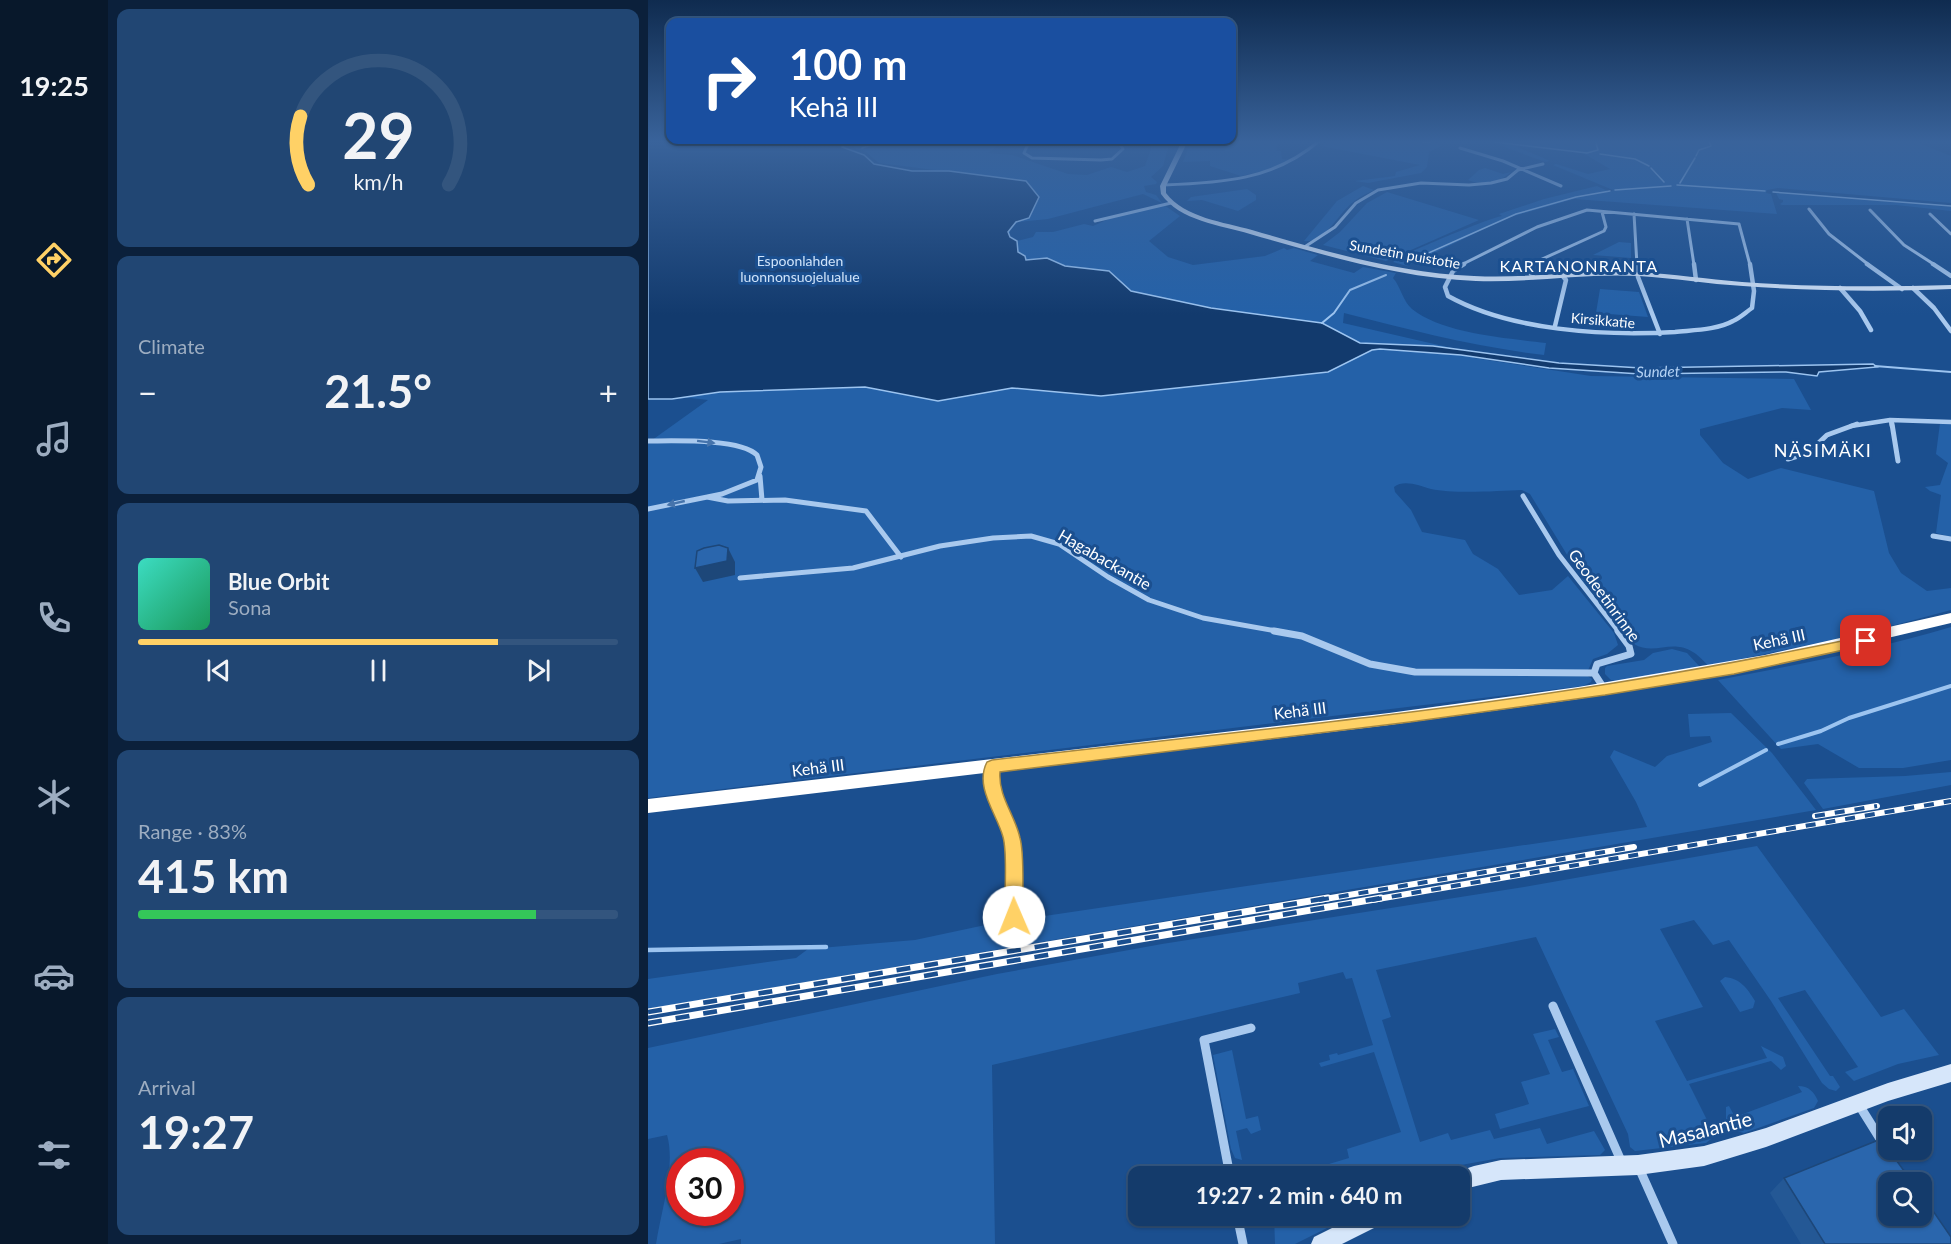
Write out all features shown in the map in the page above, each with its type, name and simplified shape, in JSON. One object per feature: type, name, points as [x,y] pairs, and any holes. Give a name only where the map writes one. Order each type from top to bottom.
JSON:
[{"type":"highway","name":"Kehä III","points":[[648,806],[1399,718],[1605,690],[1734,669],[1866,641],[1951,618]]},
{"type":"street","points":[[1095,221],[1171,203],[1167,199]]},
{"type":"street","points":[[1306,246],[1335,227],[1356,203],[1363,199]]},
{"type":"street","name":"Sundetin puistotie","points":[[1171,203],[1201,218],[1370,263],[1450,277],[1638,274],[1754,285],[1840,288],[1951,287]]},
{"type":"street","points":[[1809,208],[1829,234],[1841,245],[1902,288]]},
{"type":"street","points":[[1870,210],[1904,245],[1951,276]]},
{"type":"street","points":[[1450,277],[1453,271],[1462,265],[1537,227],[1581,211],[1739,224],[1754,285]]},
{"type":"street","points":[[1533,277],[1527,268],[1530,264],[1604,231],[1606,227],[1602,212]]},
{"type":"street","points":[[1634,214],[1638,274],[1660,334]]},
{"type":"street","points":[[1930,214],[1951,234]]},
{"type":"street","points":[[1687,219],[1696,280]]},
{"type":"street","points":[[1555,326],[1566,280],[1561,274]]},
{"type":"street","name":"Kirsikkatie","points":[[1450,277],[1445,287],[1446,293],[1450,299],[1461,306],[1508,318],[1555,326],[1660,334],[1703,331],[1739,319],[1752,309],[1756,300],[1754,285]]},
{"type":"street","points":[[1840,288],[1860,310],[1871,330]]},
{"type":"street","points":[[1913,288],[1934,308],[1951,331]]},
{"type":"street","points":[[1788,459],[1812,450],[1821,437],[1833,431],[1862,424],[1910,419],[1951,422]]},
{"type":"street","points":[[1891,421],[1898,461]]},
{"type":"street","points":[[648,441],[686,440],[752,449],[760,460],[762,500]]},
{"type":"street","points":[[648,509],[740,489],[756,481],[760,475]]},
{"type":"street","name":"Geodeetinrinne","points":[[1523,496],[1538,525],[1558,554],[1629,646],[1631,654],[1597,664],[1594,673]]},
{"type":"street","points":[[704,497],[728,501],[784,500],[866,511],[902,557]]},
{"type":"street","name":"Hagabackantie","points":[[740,578],[853,568],[940,546],[984,539],[1030,536],[1059,544],[1108,577],[1149,600],[1203,618],[1302,636],[1370,664],[1415,672],[1594,673]]},
{"type":"street","points":[[1933,536],[1951,539]]},
{"type":"street","points":[[1594,673],[1605,690]]},
{"type":"street","points":[[992,766],[991,780],[996,801],[1012,838],[1014,917]]},
{"type":"street","points":[[1553,1006],[1631,1166],[1673,1244]]},
{"type":"street","points":[[1228,1166],[1204,1040],[1251,1028]]},
{"type":"street","name":"Masalantie","points":[[1470,1176],[1510,1168],[1631,1166],[1677,1161],[1733,1148],[1914,1082],[1951,1073]]},
{"type":"street","points":[[1857,1102],[1878,1134]]},
{"type":"street","points":[[1239,1226],[1243,1244]]},
{"type":"street","points":[[1321,1244],[1357,1226]]},
{"type":"green space","points":[[648,199],[1124,199],[1048,219],[1018,222],[1010,229],[1010,237],[1017,241],[1033,237],[1036,232],[1053,232],[1084,224],[1093,226],[1111,218],[1164,205],[1180,216],[1149,241],[1168,257],[1193,265],[1265,256],[1284,248],[1287,250],[1294,248],[1318,255],[1310,261],[1354,273],[1363,267],[1396,273],[1393,278],[1412,309],[1441,324],[1476,334],[1546,343],[1544,355],[1468,343],[1344,313],[1343,323],[1469,352],[1474,358],[1591,376],[1794,379],[1811,410],[1782,408],[1700,429],[1700,435],[1723,463],[1748,479],[1781,468],[1874,491],[1889,553],[1901,573],[1927,591],[1951,588],[1951,610],[1865,633],[1708,666],[1687,649],[1669,647],[1652,649],[1634,644],[1583,581],[1530,494],[1522,490],[1440,491],[1412,484],[1402,484],[1394,487],[1395,492],[1411,510],[1422,532],[1465,540],[1473,554],[1498,569],[1519,595],[1552,590],[1568,576],[1614,633],[1618,645],[1607,654],[1593,659],[1586,675],[1592,679],[1591,682],[1583,686],[648,798],[648,443],[708,400],[648,393]]},
{"type":"green space","points":[[1189,199],[1256,199],[1238,211],[1202,200],[1187,201]]},
{"type":"green space","points":[[1357,199],[1325,233],[1311,241],[1304,241],[1337,201]]},
{"type":"green space","points":[[1374,199],[1410,199],[1479,220],[1386,261],[1323,245],[1340,232],[1367,203]]},
{"type":"green space","points":[[1544,199],[1574,199],[1507,218],[1407,266],[1393,262],[1446,237],[1502,216],[1499,214]]},
{"type":"green space","points":[[1575,199],[1773,199],[1777,214]]},
{"type":"green space","points":[[1779,199],[1852,199],[1951,207],[1951,211],[1896,205],[1782,205],[1780,204],[1783,200]]},
{"type":"green space","points":[[1905,199],[1951,199],[1951,203]]},
{"type":"green space","points":[[1619,242],[1631,243],[1631,258],[1593,255]]},
{"type":"green space","points":[[1600,289],[1639,292],[1648,317],[1596,313]]},
{"type":"green space","points":[[1940,423],[1951,424],[1951,537],[1936,533],[1941,495],[1925,487],[1940,485],[1948,463],[1936,454]]},
{"type":"green space","points":[[1951,627],[1951,760],[1903,768],[1859,768],[1818,744],[1781,749],[1718,680],[1864,650]]},
{"type":"green space","points":[[1672,649],[1687,653],[1700,667],[1618,681],[1611,680],[1605,674],[1607,666],[1644,660],[1653,653]]},
{"type":"green space","points":[[1731,713],[1772,753],[1816,810],[648,1009],[648,979],[796,958],[808,949],[915,940],[990,924],[1647,827],[1636,802],[1610,757],[1614,750],[1655,767],[1667,756],[1712,742],[1710,736],[1690,737],[1688,714]]},
{"type":"green space","points":[[1951,772],[1951,785],[1823,809],[1804,783],[1807,779]]},
{"type":"green space","points":[[1757,846],[1881,1017],[1904,1009],[1939,1055],[1898,1064],[1854,1081],[1845,1072],[1858,1067],[1805,990],[1778,998],[1830,1076],[1833,1076],[1840,1087],[1836,1091],[1829,1089],[1822,1083],[1771,1001],[1729,940],[1713,945],[1694,920],[1660,929],[1703,1007],[1655,1021],[1687,1081],[1767,1058],[1761,1046],[1783,1057],[1786,1066],[1781,1070],[1771,1061],[1689,1084],[1713,1132],[1711,1139],[1706,1143],[1635,1151],[1630,1147],[1628,1134],[1536,937],[1376,970],[1391,1017],[1382,1020],[1420,1142],[1448,1133],[1451,1140],[1490,1130],[1494,1139],[1540,1128],[1547,1144],[1594,1131],[1605,1150],[1600,1155],[1500,1158],[1458,1166],[1322,1166],[1349,1158],[1347,1149],[1401,1132],[1374,1052],[1321,1067],[1319,1063],[1330,1060],[1329,1055],[1337,1053],[1338,1055],[1373,1045],[1352,978],[1346,979],[1343,972],[1298,983],[1300,993],[992,1065],[995,1244],[741,1244],[741,1239],[719,1244],[656,1244],[666,1194],[666,1226],[744,1226],[744,1148],[669,1148],[667,1135],[648,1139],[648,1048],[997,974],[1162,944],[1524,887]]},
{"type":"green space","points":[[1725,977],[1739,982],[1746,988],[1755,1001],[1753,1008],[1740,1012],[1720,981]]},
{"type":"green space","points":[[1555,1029],[1559,1037],[1548,1040],[1562,1072],[1573,1069],[1589,1106],[1500,1129],[1495,1114],[1529,1104],[1521,1082],[1550,1074],[1533,1034]]},
{"type":"green space","points":[[1232,1050],[1246,1119],[1258,1116],[1261,1130],[1251,1134],[1247,1128],[1236,1131],[1242,1160],[1235,1158],[1231,1149],[1213,1055]]},
{"type":"green space","points":[[1798,1086],[1808,1088],[1815,1095],[1818,1101],[1814,1108],[1744,1133],[1729,1129],[1726,1123],[1726,1107],[1729,1106],[1735,1117],[1802,1092]]},
{"type":"green space","points":[[1274,1226],[1331,1226],[1295,1244],[1275,1244]]},
{"type":"water","name":"Espoonlahden luonnonsuojelualue","points":[[648,199],[1038,199],[1029,218],[1016,222],[1008,232],[1010,237],[1017,241],[1018,252],[1025,256],[1026,260],[1047,258],[1065,266],[1109,271],[1131,291],[1211,308],[1322,323],[1360,343],[1433,346],[1559,363],[1641,368],[1873,364],[1877,367],[1819,372],[1817,376],[1786,372],[1640,374],[1549,368],[1461,355],[1380,349],[1372,350],[1328,372],[1101,396],[1012,388],[938,401],[865,387],[720,392],[672,399],[648,399]]},
{"type":"building","points":[[719,545],[728,548],[727,561],[695,568],[697,551]]},
{"type":"building","points":[[1878,1140],[1878,1160],[1896,1160],[1905,1172],[1878,1172],[1878,1226],[1932,1226],[1932,1209],[1951,1237],[1951,1244],[1825,1244],[1784,1178]]},
{"type":"waterway","points":[[1406,263],[1516,214],[1569,199]]},
{"type":"waterway","points":[[1863,199],[1951,206]]},
{"type":"waterway","points":[[1322,323],[1334,313],[1350,290],[1386,275]]},
{"type":"waterway","name":"Sundet","points":[[1875,366],[1951,372]]},
{"type":"waterway","points":[[1778,744],[1821,731],[1849,718],[1951,686]]},
{"type":"waterway","points":[[1700,785],[1766,750]]},
{"type":"waterway","points":[[648,950],[826,947]]},
{"type":"railway","points":[[1372,900],[1951,801]]},
{"type":"railway","points":[[1815,816],[1877,806]]},
{"type":"railway","points":[[1319,900],[1634,847]]},
{"type":"railway","points":[[648,1012],[1328,898]]},
{"type":"railway","points":[[648,1023],[1381,898]]},
{"type":"district","name":"KARTANONRANTA","points":[[1579,265]]},
{"type":"district","name":"NÄSIMÄKI","points":[[1823,450]]},
{"type":"route","points":[[1014,917],[1012,838],[996,801],[991,780],[992,766],[1410,716],[1605,690],[1734,669],[1866,641]]}]
